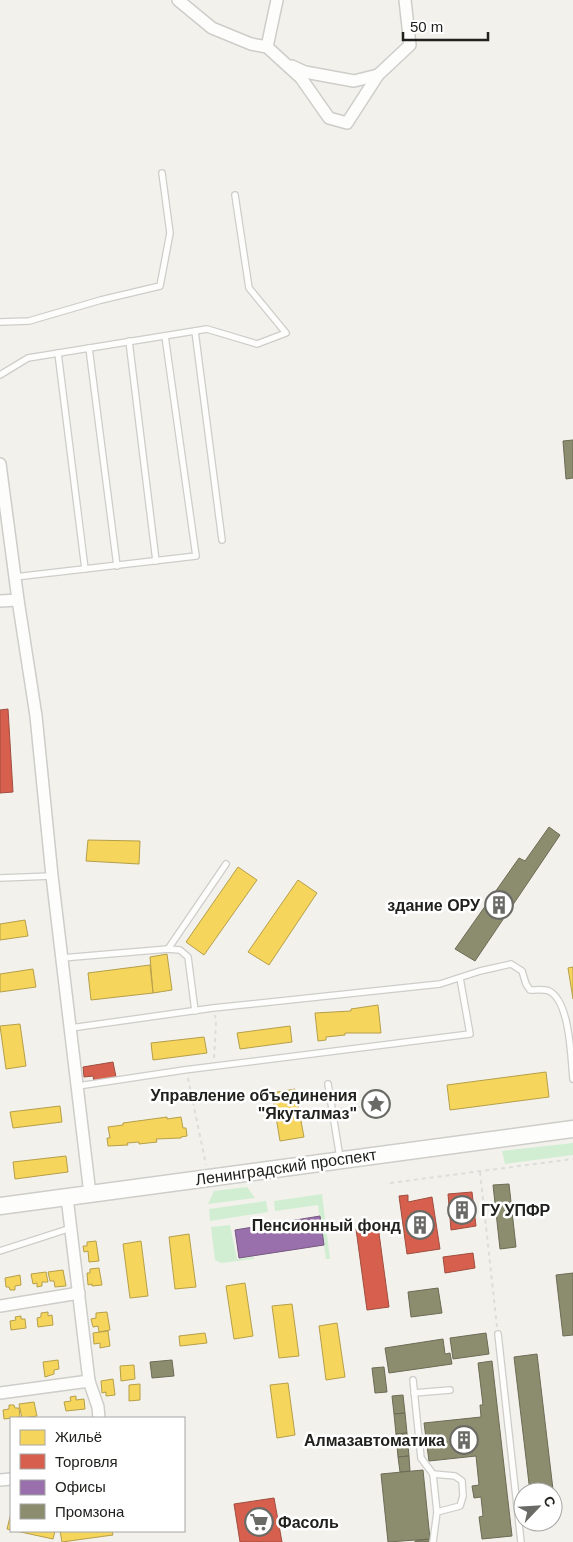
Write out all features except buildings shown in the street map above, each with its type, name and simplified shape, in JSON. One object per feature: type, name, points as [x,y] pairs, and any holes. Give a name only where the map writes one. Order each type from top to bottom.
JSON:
[{"type":"main road","name":"Ленинградский проспект","points":[[0,1206],[573,1129]]},
{"type":"street","points":[[178,0],[212,28],[252,44],[267,47],[301,78],[329,118],[347,123],[378,76],[410,45],[405,0]]},
{"type":"street","points":[[267,47],[277,0]]},
{"type":"street","points":[[284,62],[305,72],[354,81],[378,76]]},
{"type":"street","points":[[0,464],[36,716],[52,876],[90,1194]]},
{"type":"street","points":[[0,601],[18,600]]},
{"type":"street","points":[[68,1197],[90,1381],[98,1407],[99,1417]]},
{"type":"street","points":[[0,1306],[79,1293]]},
{"type":"street","points":[[0,1393],[90,1381]]},
{"type":"lane","points":[[0,322],[30,321],[101,300],[160,286],[170,232],[162,173]]},
{"type":"lane","points":[[0,376],[28,358],[207,329],[257,344],[286,333],[249,288],[235,195]]},
{"type":"lane","points":[[195,331],[222,540]]},
{"type":"lane","points":[[15,578],[196,556],[165,336]]},
{"type":"lane","points":[[129,342],[156,561]]},
{"type":"lane","points":[[90,348],[116,566]]},
{"type":"lane","points":[[58,353],[85,569]]},
{"type":"lane","points":[[168,949],[226,864]]},
{"type":"lane","points":[[0,878],[52,876]]},
{"type":"lane","points":[[62,958],[168,949],[180,950],[188,957],[195,1011]]},
{"type":"lane","points":[[71,1028],[195,1011],[440,984],[480,971],[511,964],[522,971],[530,990],[549,991],[559,999],[566,1019],[572,1054],[573,1079]]},
{"type":"lane","points":[[78,1086],[470,1034],[460,978]]},
{"type":"lane","points":[[329,1088],[340,1160]]},
{"type":"lane","points":[[0,1251],[71,1228]]},
{"type":"lane","points":[[498,1334],[521,1542]]},
{"type":"lane","points":[[413,1380],[421,1458],[433,1474],[437,1512],[433,1542]]},
{"type":"lane","points":[[414,1393],[450,1390]]},
{"type":"lane","points":[[433,1474],[455,1476],[462,1480],[463,1496],[460,1506],[437,1512]]},
{"type":"path","points":[[213,1067],[216,1023]]},
{"type":"path","points":[[188,1077],[206,1167]]},
{"type":"path","points":[[296,1095],[329,1088]]},
{"type":"path","points":[[332,1110],[369,1106]]},
{"type":"path","points":[[390,1183],[573,1159]]},
{"type":"path","points":[[480,1172],[498,1334]]},
{"type":"green space","points":[[573,1143],[573,1155],[505,1164],[502,1151]]},
{"type":"green space","points":[[247,1187],[255,1198],[208,1204],[214,1191]]},
{"type":"green space","points":[[322,1194],[330,1259],[326,1259],[318,1205],[275,1211],[274,1201]]},
{"type":"green space","points":[[266,1201],[268,1212],[210,1221],[209,1209]]},
{"type":"green space","points":[[230,1225],[237,1259],[254,1257],[254,1259],[221,1263],[215,1260],[211,1227]]},
{"type":"place","name":"здание ОРУ","points":[[499,905]]},
{"type":"place","name":"Управление объединения \"Якуталмаз\"","points":[[376,1104]]},
{"type":"place","name":"ГУ УПФР","points":[[462,1210]]},
{"type":"place","name":"Пенсионный фонд","points":[[420,1225]]},
{"type":"place","name":"Алмазавтоматика","points":[[464,1440]]},
{"type":"place","name":"Фасоль","points":[[259,1522]]}]
